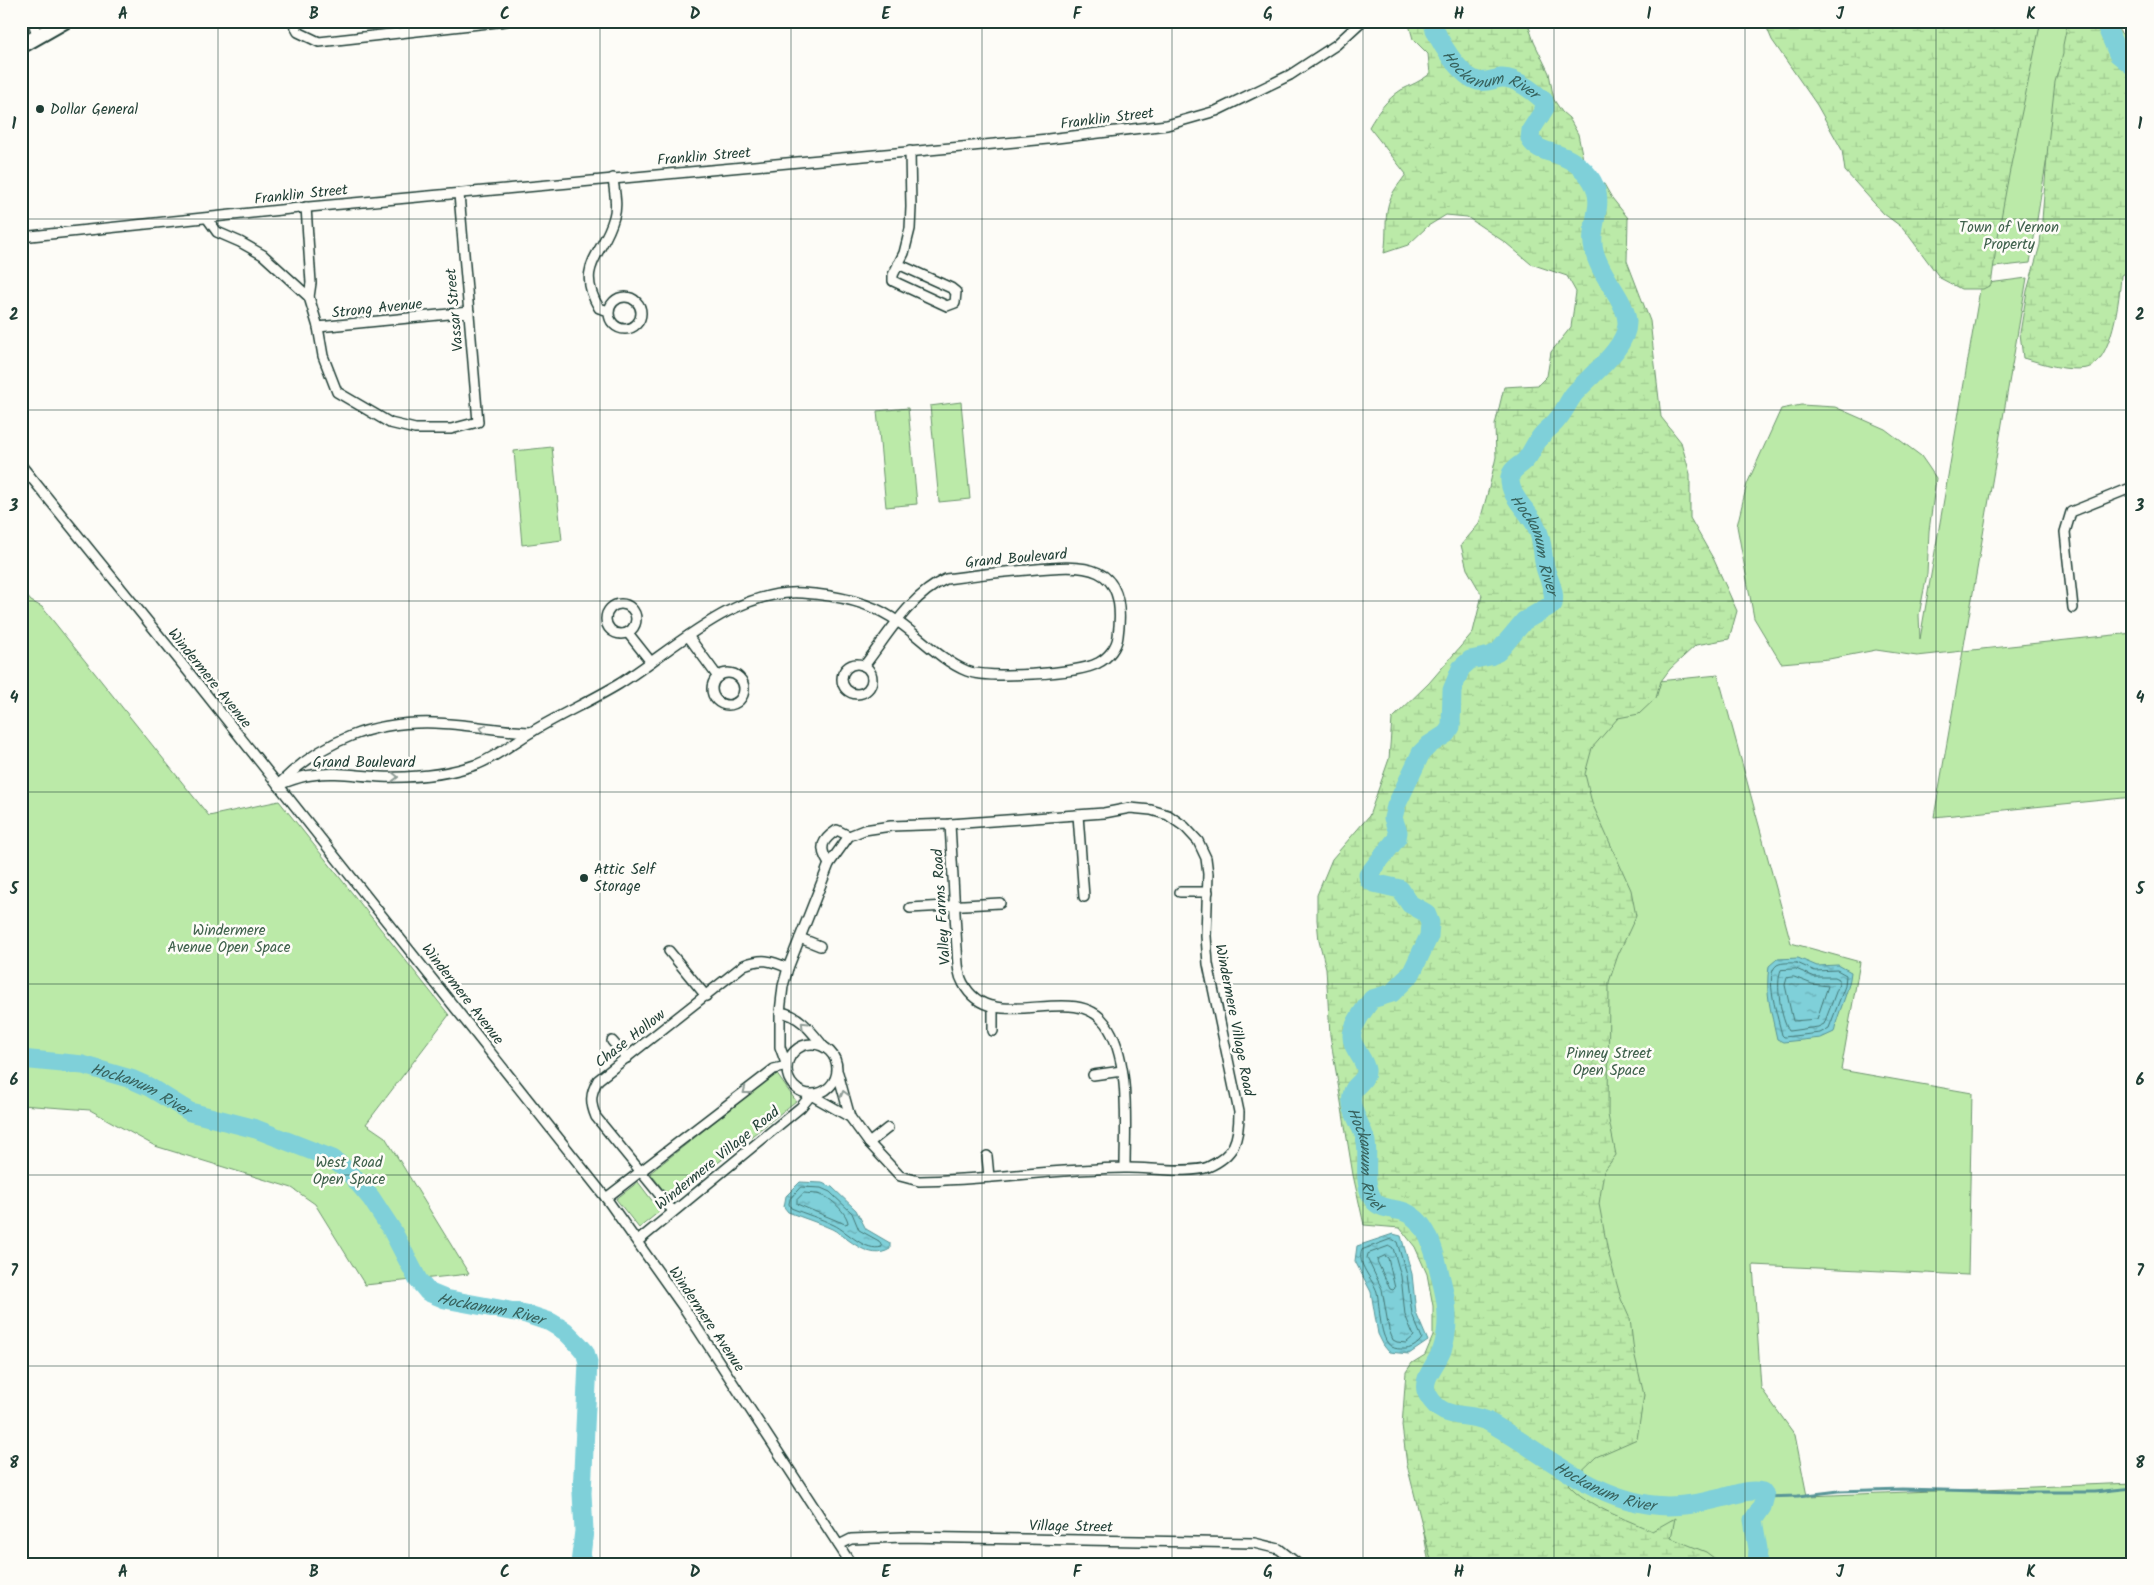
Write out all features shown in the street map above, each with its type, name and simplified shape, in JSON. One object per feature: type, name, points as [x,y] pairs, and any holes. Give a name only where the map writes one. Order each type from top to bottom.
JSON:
[{"type":"main road","points":[[21,46],[65,21]]},
{"type":"street","points":[[33,21],[37,37]]},
{"type":"street","points":[[292,21],[298,32],[309,39],[319,42],[462,23],[506,21]]},
{"type":"street","name":"Franklin Street","points":[[21,237],[306,207],[459,194],[1167,125],[1216,111],[1290,76],[1336,45],[1362,21]]},
{"type":"street","points":[[898,264],[951,288],[956,292],[955,304],[947,306],[897,285],[893,281],[893,275],[898,264],[904,253],[910,229],[910,151]]},
{"type":"street","points":[[609,311],[599,308],[589,284],[590,266],[614,217],[616,203],[613,178]]},
{"type":"street","name":"Vassar Street","points":[[318,327],[323,356],[337,392],[367,410],[390,422],[415,429],[451,429],[478,422],[459,194]]},
{"type":"street","points":[[306,207],[311,283],[309,298],[318,327]]},
{"type":"street","points":[[207,218],[217,232],[263,255],[309,298]]},
{"type":"street","name":"Strong Avenue","points":[[318,327],[469,312]]},
{"type":"street","name":"Windermere Avenue","points":[[21,465],[278,784],[606,1198],[638,1241],[761,1424],[851,1564]]},
{"type":"street","points":[[2073,608],[2065,532],[2071,512],[2133,487]]},
{"type":"street","name":"Grand Boulevard","points":[[278,784],[310,775],[339,773],[414,777],[450,772],[478,764],[504,752],[531,732],[618,684],[714,618],[766,596],[799,592],[860,602],[891,616],[953,663],[967,671],[981,674],[1063,672],[1098,663],[1118,644],[1120,620],[1118,594],[1108,580],[1094,569],[1070,566],[946,579],[934,584],[914,601],[899,622]]},
{"type":"street","points":[[864,666],[899,622]]},
{"type":"street","points":[[628,633],[651,662]]},
{"type":"street","points":[[688,636],[718,677]]},
{"type":"street","name":"Grand Boulevard","points":[[278,784],[297,766],[330,744],[351,735],[377,728],[413,723],[437,723],[531,732]]},
{"type":"street","name":"Windermere Village Road","points":[[780,1012],[791,1014],[806,1025],[823,1046],[835,1056],[850,1117],[869,1143],[900,1176],[919,1181],[1125,1168],[1206,1168],[1226,1156],[1236,1143],[1239,1130],[1239,1112],[1208,964],[1206,858],[1198,841],[1185,827],[1168,815],[1151,810],[1130,808],[1078,815],[891,826],[864,830],[849,836],[828,864],[788,968],[783,986],[780,1012],[780,1047],[787,1066],[790,1082],[803,1093],[811,1095],[850,1117]]},
{"type":"street","points":[[1078,815],[1084,897]]},
{"type":"street","name":"Valley Farms Road","points":[[950,824],[958,970],[962,983],[976,998],[993,1006],[1008,1008],[1072,1006],[1084,1008],[1095,1013],[1104,1022],[1114,1038],[1122,1071],[1125,1097],[1125,1168]]},
{"type":"street","name":"Windermere Village Road","points":[[828,864],[822,846],[825,838],[837,830],[849,836]]},
{"type":"street","points":[[1180,892],[1208,892]]},
{"type":"street","points":[[910,908],[1000,903]]},
{"type":"street","points":[[800,938],[820,946]]},
{"type":"street","points":[[669,951],[706,996]]},
{"type":"street","name":"Chase Hollow","points":[[673,1210],[640,1173],[596,1117],[591,1105],[592,1091],[598,1080],[744,965],[758,960],[774,962],[788,968]]},
{"type":"street","points":[[993,1006],[993,1031]]},
{"type":"street","points":[[612,1041],[627,1058]]},
{"type":"street","points":[[606,1198],[774,1069],[787,1066],[793,1052],[800,1047],[816,1044],[823,1046]]},
{"type":"street","points":[[1093,1075],[1122,1071]]},
{"type":"street","name":"Windermere Village Road","points":[[638,1241],[673,1210],[800,1107],[811,1095],[826,1091],[832,1086],[838,1072]]},
{"type":"street","points":[[869,1143],[888,1128]]},
{"type":"street","points":[[987,1156],[989,1177]]},
{"type":"street","name":"Village Street","points":[[839,1545],[851,1539],[903,1537],[1254,1543],[1279,1549],[1298,1564]]},
{"type":"green space","points":[[1408,21],[1527,21],[1534,42],[1549,73],[1554,100],[1562,112],[1569,118],[1578,134],[1583,159],[1604,184],[1612,198],[1628,218],[1627,261],[1650,321],[1661,417],[1681,442],[1690,474],[1690,518],[1714,560],[1737,611],[1729,639],[1696,645],[1670,669],[1661,681],[1656,698],[1639,714],[1618,718],[1592,748],[1585,774],[1592,803],[1631,890],[1636,916],[1618,955],[1609,982],[1608,1115],[1616,1155],[1604,1171],[1599,1204],[1608,1252],[1621,1299],[1630,1319],[1634,1352],[1644,1395],[1637,1439],[1596,1457],[1568,1484],[1596,1506],[1652,1531],[1675,1518],[1671,1538],[1706,1552],[1722,1564],[1432,1564],[1407,1465],[1402,1426],[1406,1372],[1412,1363],[1425,1355],[1433,1336],[1433,1306],[1427,1274],[1415,1247],[1400,1228],[1364,1225],[1353,1175],[1330,1035],[1326,968],[1319,941],[1317,920],[1317,895],[1332,859],[1369,816],[1389,759],[1392,719],[1429,683],[1473,632],[1482,595],[1467,569],[1461,545],[1479,524],[1489,488],[1496,457],[1495,425],[1504,387],[1538,385],[1547,376],[1551,352],[1571,327],[1576,292],[1567,276],[1531,264],[1506,243],[1467,217],[1446,215],[1428,226],[1408,245],[1384,253],[1386,217],[1389,204],[1394,191],[1406,174],[1369,127],[1391,98],[1401,90],[1430,74],[1428,54],[1413,39]]},
{"type":"green space","points":[[1764,21],[2041,21],[2007,186],[1991,285],[1983,289],[1961,289],[1940,278],[1903,228],[1884,214],[1845,171],[1842,150],[1817,105],[1772,40]]},
{"type":"green space","name":"Town of Vernon Property","points":[[2020,21],[2069,21],[2030,263],[1977,269]]},
{"type":"green space","points":[[2068,21],[2112,21],[2121,33],[2133,42],[2133,271],[2121,275],[2113,328],[2103,354],[2096,363],[2087,368],[2079,369],[2055,366],[2023,358],[2020,333],[2027,291],[2040,245],[2055,82],[2063,54]]},
{"type":"green space","points":[[2027,278],[1963,651],[1917,656],[1876,650],[1829,659],[1781,663],[1754,618],[1737,526],[1747,484],[1781,409],[1801,405],[1835,407],[1885,429],[1921,456],[1936,478],[1929,531],[1927,574],[1919,615],[1920,639],[1981,284]]},
{"type":"green space","points":[[961,402],[970,499],[939,502],[930,406]]},
{"type":"green space","points":[[908,408],[917,504],[886,507],[877,411]]},
{"type":"green space","points":[[552,447],[562,540],[522,545],[514,451]]},
{"type":"green space","name":"Windermere Avenue Open Space","points":[[21,589],[31,601],[42,607],[209,816],[279,801],[449,1015],[366,1124],[385,1137],[469,1274],[365,1285],[315,1204],[292,1188],[155,1146],[90,1110],[21,1105]]},
{"type":"green space","points":[[2133,633],[2133,797],[1934,817],[1963,651]]},
{"type":"green space","name":"Pinney Street Open Space","points":[[1718,675],[1791,943],[1860,962],[1841,1070],[1972,1093],[1968,1275],[1753,1265],[1761,1388],[1795,1435],[1807,1496],[2133,1483],[2133,1564],[1429,1564],[1410,1450],[1469,1290],[1450,702]]},
{"type":"green space","points":[[776,1073],[796,1101],[671,1200],[650,1173]]},
{"type":"green space","points":[[638,1182],[660,1211],[639,1228],[616,1199]]},
{"type":"water","points":[[1798,958],[1817,966],[1838,965],[1851,972],[1850,980],[1834,1032],[1821,1038],[1783,1042],[1777,1039],[1771,1011],[1768,994],[1769,966],[1777,959]]},
{"type":"water","points":[[800,1182],[822,1183],[832,1187],[856,1210],[866,1229],[890,1243],[890,1249],[874,1253],[867,1251],[832,1229],[788,1212],[784,1207],[786,1196]]},
{"type":"water","points":[[1393,1234],[1401,1236],[1412,1274],[1416,1313],[1428,1341],[1409,1354],[1389,1352],[1384,1346],[1378,1334],[1371,1292],[1355,1261],[1357,1246]]},
{"type":"waterway","name":"Hockanum River","points":[[1432,21],[1444,47],[1456,65],[1471,78],[1478,81],[1507,78],[1530,89],[1544,101],[1545,108],[1531,130],[1530,139],[1539,148],[1565,157],[1575,163],[1585,172],[1595,187],[1598,203],[1593,234],[1594,250],[1601,269],[1626,313],[1627,322],[1626,332],[1615,351],[1574,394],[1559,417],[1541,436],[1529,456],[1513,471],[1510,477],[1512,491],[1533,520],[1538,531],[1545,567],[1553,590],[1553,604],[1524,621],[1498,652],[1490,656],[1470,660],[1461,668],[1452,690],[1451,727],[1446,734],[1429,745],[1421,753],[1396,806],[1393,818],[1398,832],[1397,838],[1368,875],[1369,880],[1374,883],[1400,889],[1410,904],[1426,913],[1430,923],[1429,936],[1411,974],[1392,993],[1372,999],[1360,1016],[1352,1035],[1353,1044],[1366,1070],[1366,1074],[1353,1091],[1352,1107],[1366,1142],[1368,1187],[1376,1203],[1386,1208],[1402,1211],[1420,1223],[1435,1253],[1445,1295],[1447,1311],[1446,1335],[1440,1355],[1427,1378],[1426,1390],[1440,1409],[1487,1421],[1595,1487],[1642,1503],[1668,1506],[1693,1504],[1745,1492],[1762,1492],[1765,1496],[1762,1507],[1753,1520],[1758,1549],[1757,1564]]},
{"type":"waterway","name":"Hockanum River","points":[[2104,21],[2118,54],[2133,66]]},
{"type":"waterway","name":"Hockanum River","points":[[21,1059],[83,1065],[131,1079],[149,1087],[190,1112],[256,1129],[333,1159],[349,1172],[371,1198],[392,1230],[418,1280],[428,1292],[445,1299],[526,1314],[550,1322],[565,1331],[585,1352],[588,1362],[582,1493],[584,1531],[580,1564]]},
{"type":"waterway","points":[[1765,1497],[1798,1496],[1839,1491],[1902,1489],[2094,1492],[2133,1488]]},
{"type":"place","name":"Dollar General","points":[[40,109]]},
{"type":"place","name":"Attic Self Storage","points":[[584,878]]},
{"type":"park label","name":"West Road Open Space","points":[[349,1170]]}]
